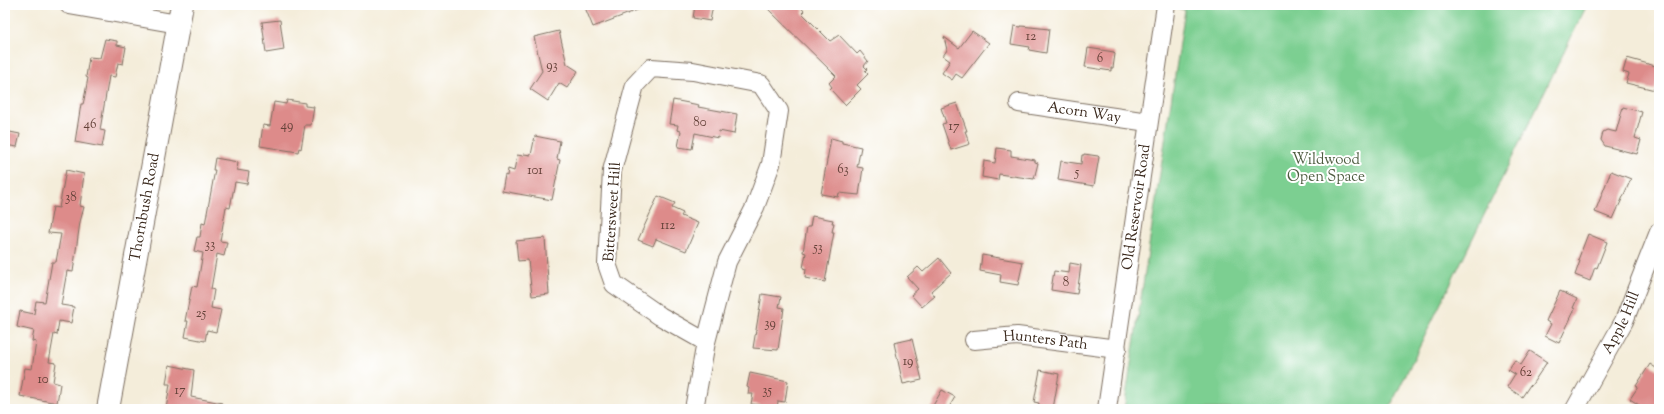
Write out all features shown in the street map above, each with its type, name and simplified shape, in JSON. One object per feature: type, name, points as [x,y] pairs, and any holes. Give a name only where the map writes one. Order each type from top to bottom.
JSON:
[{"type":"main road","name":"Thornbush Road","points":[[108,409],[180,14]]},
{"type":"street","points":[[69,5],[180,14]]},
{"type":"street","name":"Old Reservoir Road","points":[[1107,409],[1166,5]]},
{"type":"street","name":"Bittersweet Hill","points":[[694,409],[706,342],[727,262],[755,207],[772,164],[779,111],[762,84],[693,71],[651,68],[635,85],[612,171],[607,264],[614,284],[660,316],[706,342]]},
{"type":"street","name":"Acorn Way","points":[[1019,103],[1148,122]]},
{"type":"street","name":"Apple Hill","points":[[1575,409],[1624,321],[1659,232]]},
{"type":"street","name":"Hunters Path","points":[[974,340],[1017,336],[1116,349]]},
{"type":"green space","name":"Wildwood Open Space","points":[[1179,5],[1587,5],[1389,409],[1124,409],[1185,10],[1178,8]]},
{"type":"building","points":[[584,5],[647,5],[648,6],[593,27]]},
{"type":"building","points":[[695,5],[713,5],[710,21],[693,18]]},
{"type":"building","points":[[764,5],[799,5],[804,11],[802,13],[830,41],[839,35],[857,54],[860,51],[868,61],[864,66],[867,69],[865,71],[868,74],[857,85],[861,89],[845,105],[830,89],[832,87],[829,83],[836,76]]},
{"type":"building","points":[[280,20],[284,50],[266,53],[262,22]]},
{"type":"building","points":[[1014,26],[1049,29],[1046,53],[1029,50],[1030,47],[1011,44]]},
{"type":"building","points":[[559,31],[567,64],[578,71],[567,88],[559,83],[548,101],[530,89],[542,71],[534,37]]},
{"type":"building","points":[[972,31],[989,43],[962,78],[956,74],[952,80],[942,73],[950,61],[943,56],[947,50],[944,37],[959,48]]},
{"type":"building","points":[[105,39],[117,41],[117,45],[126,47],[123,64],[118,63],[115,77],[109,76],[100,130],[105,131],[102,147],[75,142],[81,104],[83,104],[88,78],[86,77],[89,57],[100,58]]},
{"type":"building","points":[[1088,48],[1114,52],[1113,68],[1111,68],[1111,71],[1085,67]]},
{"type":"building","points":[[1627,58],[1659,67],[1655,90],[1626,83],[1629,74],[1623,72]]},
{"type":"building","points":[[287,100],[305,103],[305,106],[314,107],[311,125],[305,125],[301,149],[299,148],[298,152],[260,146],[263,125],[270,126],[274,102],[286,104]]},
{"type":"building","points":[[673,100],[699,105],[698,107],[737,114],[734,134],[719,131],[718,138],[695,133],[692,149],[678,147],[681,131],[677,130],[678,125],[669,124]]},
{"type":"building","points":[[957,103],[970,144],[951,150],[942,124],[946,123],[941,108]]},
{"type":"building","points":[[1623,107],[1642,112],[1635,138],[1641,140],[1637,154],[1605,146],[1601,140],[1603,132],[1607,130],[1616,132]]},
{"type":"building","points":[[5,131],[20,134],[17,147],[5,145]]},
{"type":"building","points":[[535,136],[560,141],[557,159],[560,160],[552,200],[502,191],[505,175],[507,176],[508,169],[514,171],[517,155],[531,155]]},
{"type":"building","points":[[831,138],[842,141],[842,143],[861,147],[857,167],[863,168],[859,195],[839,193],[838,197],[821,194]]},
{"type":"building","points":[[997,148],[1011,150],[1011,156],[1035,160],[1035,162],[1038,163],[1034,179],[999,174],[998,180],[982,177],[984,161],[995,163]]},
{"type":"building","points":[[1084,154],[1099,157],[1094,186],[1058,180],[1061,161],[1081,164],[1082,155]]},
{"type":"building","points":[[215,158],[238,162],[237,170],[249,172],[247,184],[235,182],[230,208],[226,207],[220,241],[227,242],[224,256],[217,254],[211,289],[214,290],[211,308],[221,310],[216,332],[207,330],[205,341],[185,337],[188,321],[185,321],[192,286],[197,287],[203,253],[194,251],[197,237],[200,237],[202,223],[205,224],[215,170],[213,170]]},
{"type":"building","points":[[66,170],[84,174],[80,206],[84,207],[80,222],[73,272],[67,271],[61,305],[74,307],[71,323],[59,321],[57,335],[54,334],[49,362],[56,363],[53,382],[60,384],[57,403],[20,396],[25,368],[32,369],[36,342],[32,341],[34,331],[17,327],[20,311],[34,314],[36,301],[45,302],[52,262],[56,262],[61,234],[48,233],[53,207],[59,208]]},
{"type":"building","points":[[1611,171],[1631,179],[1613,219],[1595,212]]},
{"type":"building","points":[[658,196],[675,203],[672,208],[683,213],[681,216],[698,223],[686,251],[656,239],[653,246],[638,240]]},
{"type":"building","points":[[812,216],[833,220],[832,223],[834,223],[832,232],[834,232],[825,282],[805,278],[806,269],[803,268],[806,253],[803,252],[807,227],[810,227]]},
{"type":"building","points":[[1588,234],[1607,242],[1597,268],[1595,267],[1590,281],[1575,275],[1580,261],[1578,260]]},
{"type":"building","points":[[545,238],[549,294],[532,296],[528,260],[518,261],[516,241]]},
{"type":"building","points":[[982,255],[1023,262],[1018,285],[1000,282],[1001,275],[980,271]]},
{"type":"building","points":[[939,258],[951,273],[931,291],[935,296],[922,307],[911,295],[918,289],[907,277],[918,267],[923,272]]},
{"type":"building","points":[[1070,263],[1081,265],[1077,294],[1051,290],[1054,271],[1069,273]]},
{"type":"building","points":[[1560,291],[1577,299],[1573,308],[1575,309],[1559,343],[1545,336],[1551,324],[1546,321]]},
{"type":"building","points":[[762,294],[781,297],[779,307],[784,308],[778,350],[753,348]]},
{"type":"building","points":[[912,339],[922,380],[903,384],[894,343]]},
{"type":"building","points":[[1530,351],[1547,362],[1522,397],[1507,387],[1515,374],[1508,370],[1515,360],[1521,365]]},
{"type":"building","points":[[1650,364],[1659,370],[1659,409],[1645,409],[1630,399],[1638,387],[1636,386]]},
{"type":"building","points":[[169,365],[194,370],[191,397],[222,403],[221,409],[166,409],[170,384],[166,384]]},
{"type":"building","points":[[1040,370],[1059,374],[1053,409],[1038,409],[1039,403],[1034,402]]},
{"type":"building","points":[[750,373],[788,381],[785,402],[778,401],[777,409],[760,407],[760,405],[751,404],[753,394],[748,394],[749,388],[747,387]]},
{"type":"building","points":[[942,390],[955,397],[948,409],[931,409]]}]
